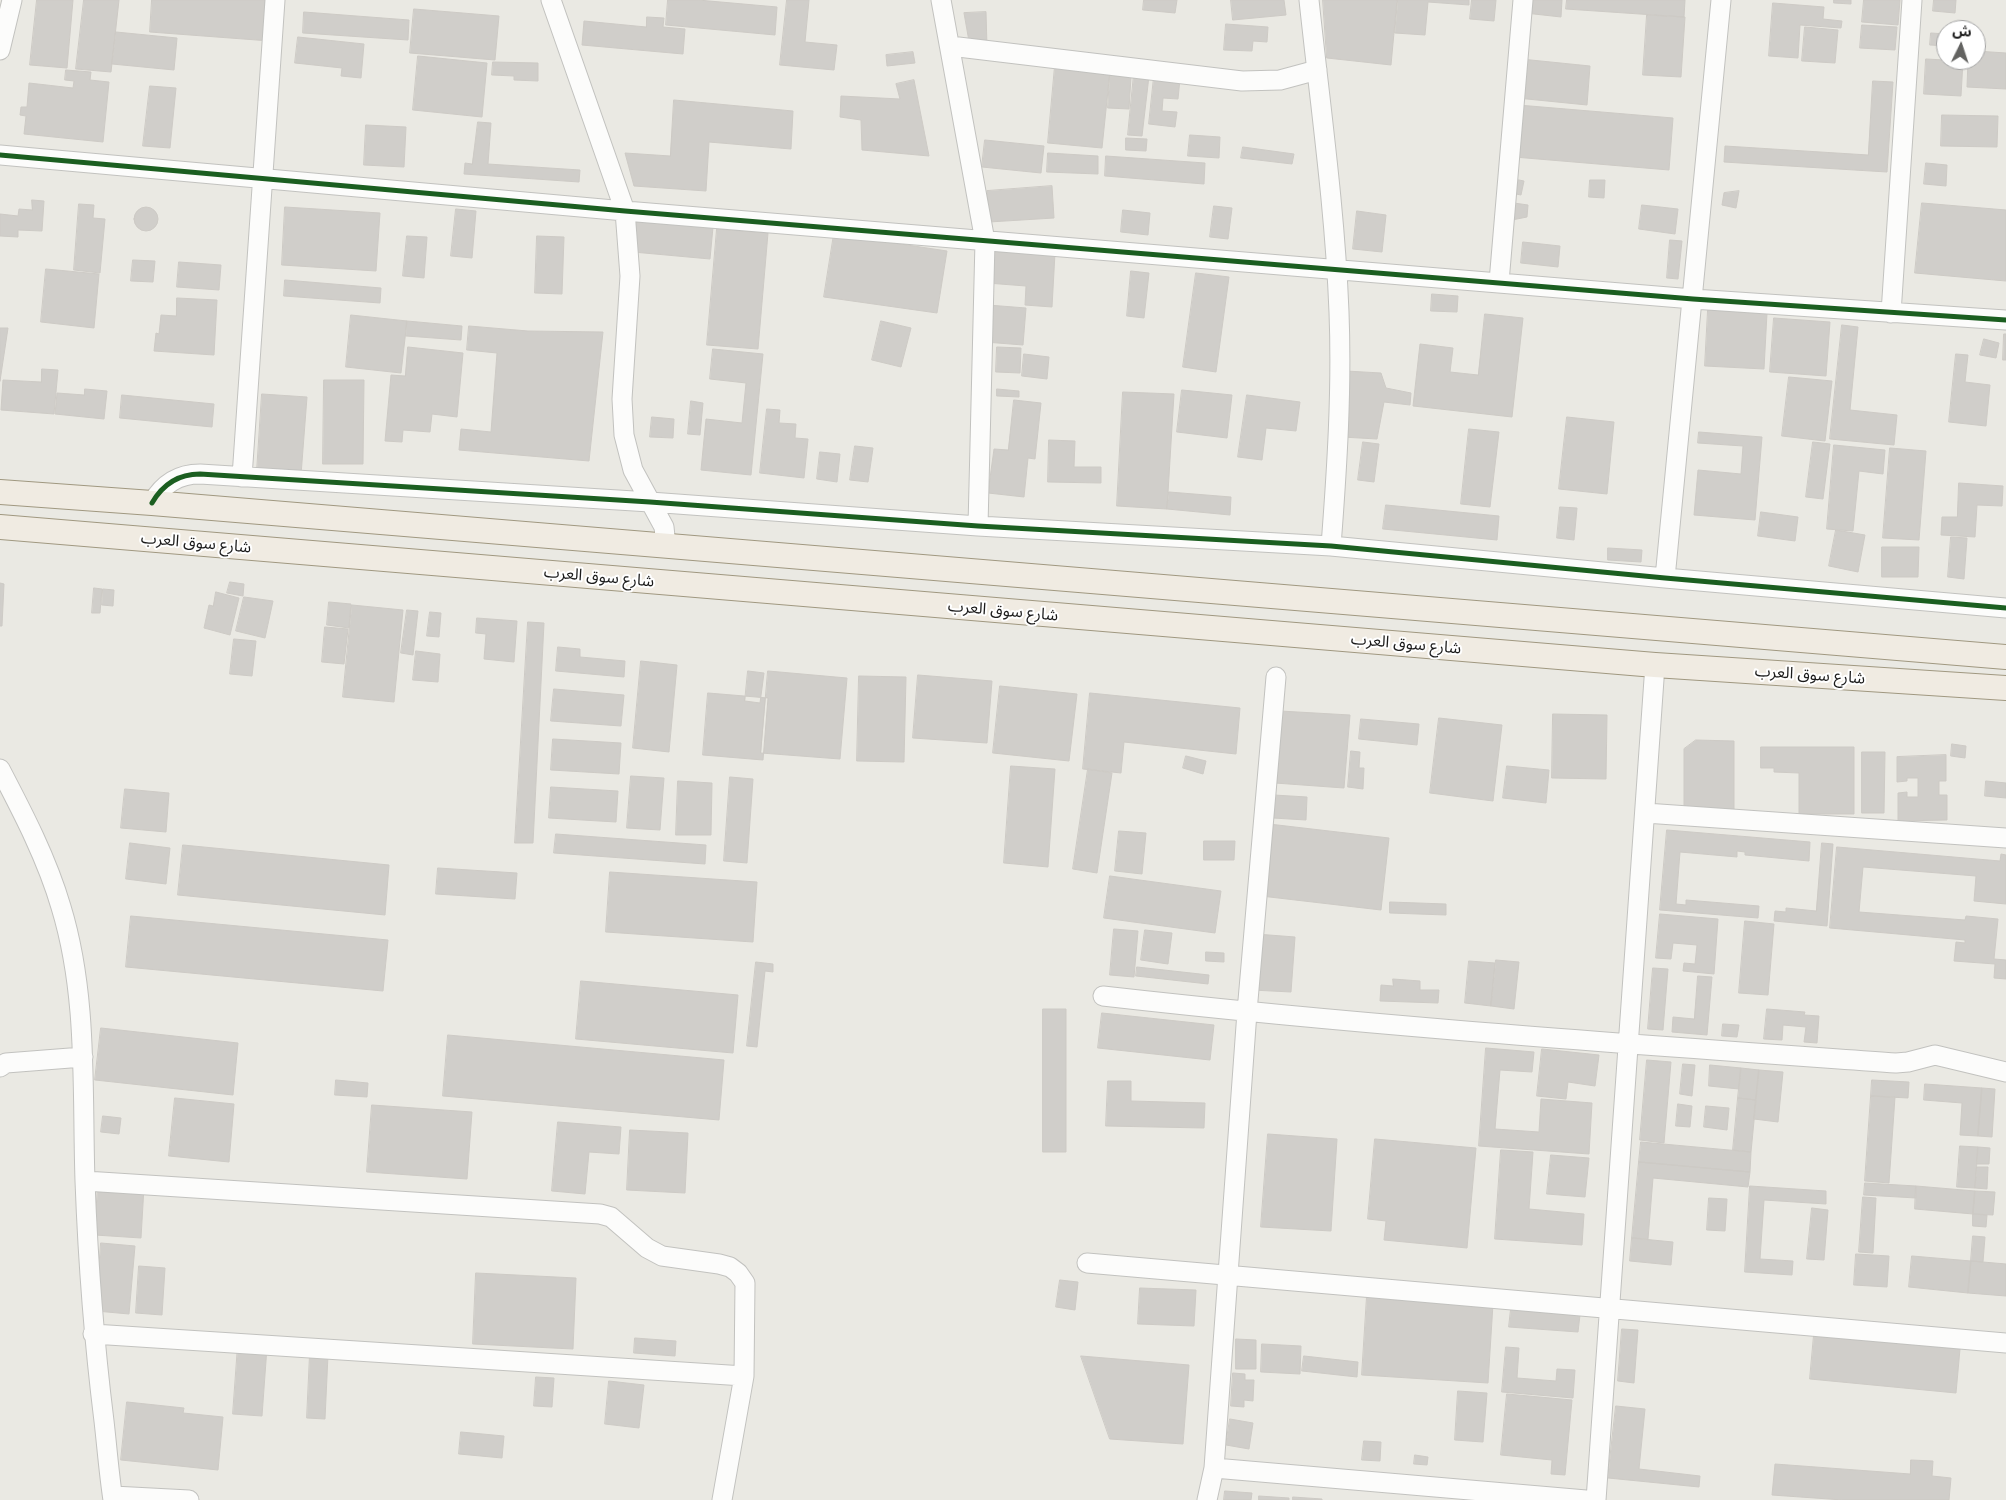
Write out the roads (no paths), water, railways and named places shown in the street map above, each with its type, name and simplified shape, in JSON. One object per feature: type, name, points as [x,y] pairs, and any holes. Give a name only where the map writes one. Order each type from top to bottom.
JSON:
[{"type":"main road","points":[[0,492],[2006,657]]},
{"type":"main road","name":"شارع سوق العرب","points":[[0,527],[1655,665],[2006,688]]},
{"type":"street","points":[[0,50],[12,0]]},
{"type":"street","points":[[242,477],[275,0]]},
{"type":"street","points":[[551,0],[625,211],[630,276],[622,417],[624,435],[633,470],[664,527],[666,546]]},
{"type":"street","points":[[941,0],[985,241],[978,526]]},
{"type":"street","points":[[1309,0],[1337,268],[1339,382],[1331,546]]},
{"type":"street","points":[[1499,282],[1522,0]]},
{"type":"street","points":[[1665,578],[1721,0]]},
{"type":"street","points":[[1891,313],[1912,0]]},
{"type":"street","points":[[950,46],[1242,81],[1280,80],[1316,70]]},
{"type":"street","points":[[0,156],[625,211],[1337,268],[1693,299],[2006,320]]},
{"type":"street","points":[[152,503],[163,487],[180,476],[200,474],[650,502],[978,526],[1331,546],[2006,608]]},
{"type":"street","points":[[1596,1500],[1608,1308],[1655,665]]},
{"type":"street","points":[[1207,1500],[1214,1468],[1247,1012],[1276,677]]},
{"type":"street","points":[[0,769],[40,850],[61,906],[74,966],[83,1057],[85,1181],[93,1334],[113,1498],[189,1500]]},
{"type":"street","points":[[1645,813],[2006,838]]},
{"type":"street","points":[[1103,996],[1247,1012],[1628,1044],[1896,1063],[1935,1055],[2006,1072]]},
{"type":"street","points":[[0,1067],[6,1062],[83,1057]]},
{"type":"street","points":[[85,1181],[600,1214],[611,1218],[647,1248],[662,1256],[730,1267],[738,1273],[744,1283],[744,1376],[722,1500]]},
{"type":"street","points":[[1087,1263],[2006,1343]]},
{"type":"street","points":[[93,1334],[744,1376]]},
{"type":"street","points":[[1214,1468],[1586,1500]]}]
